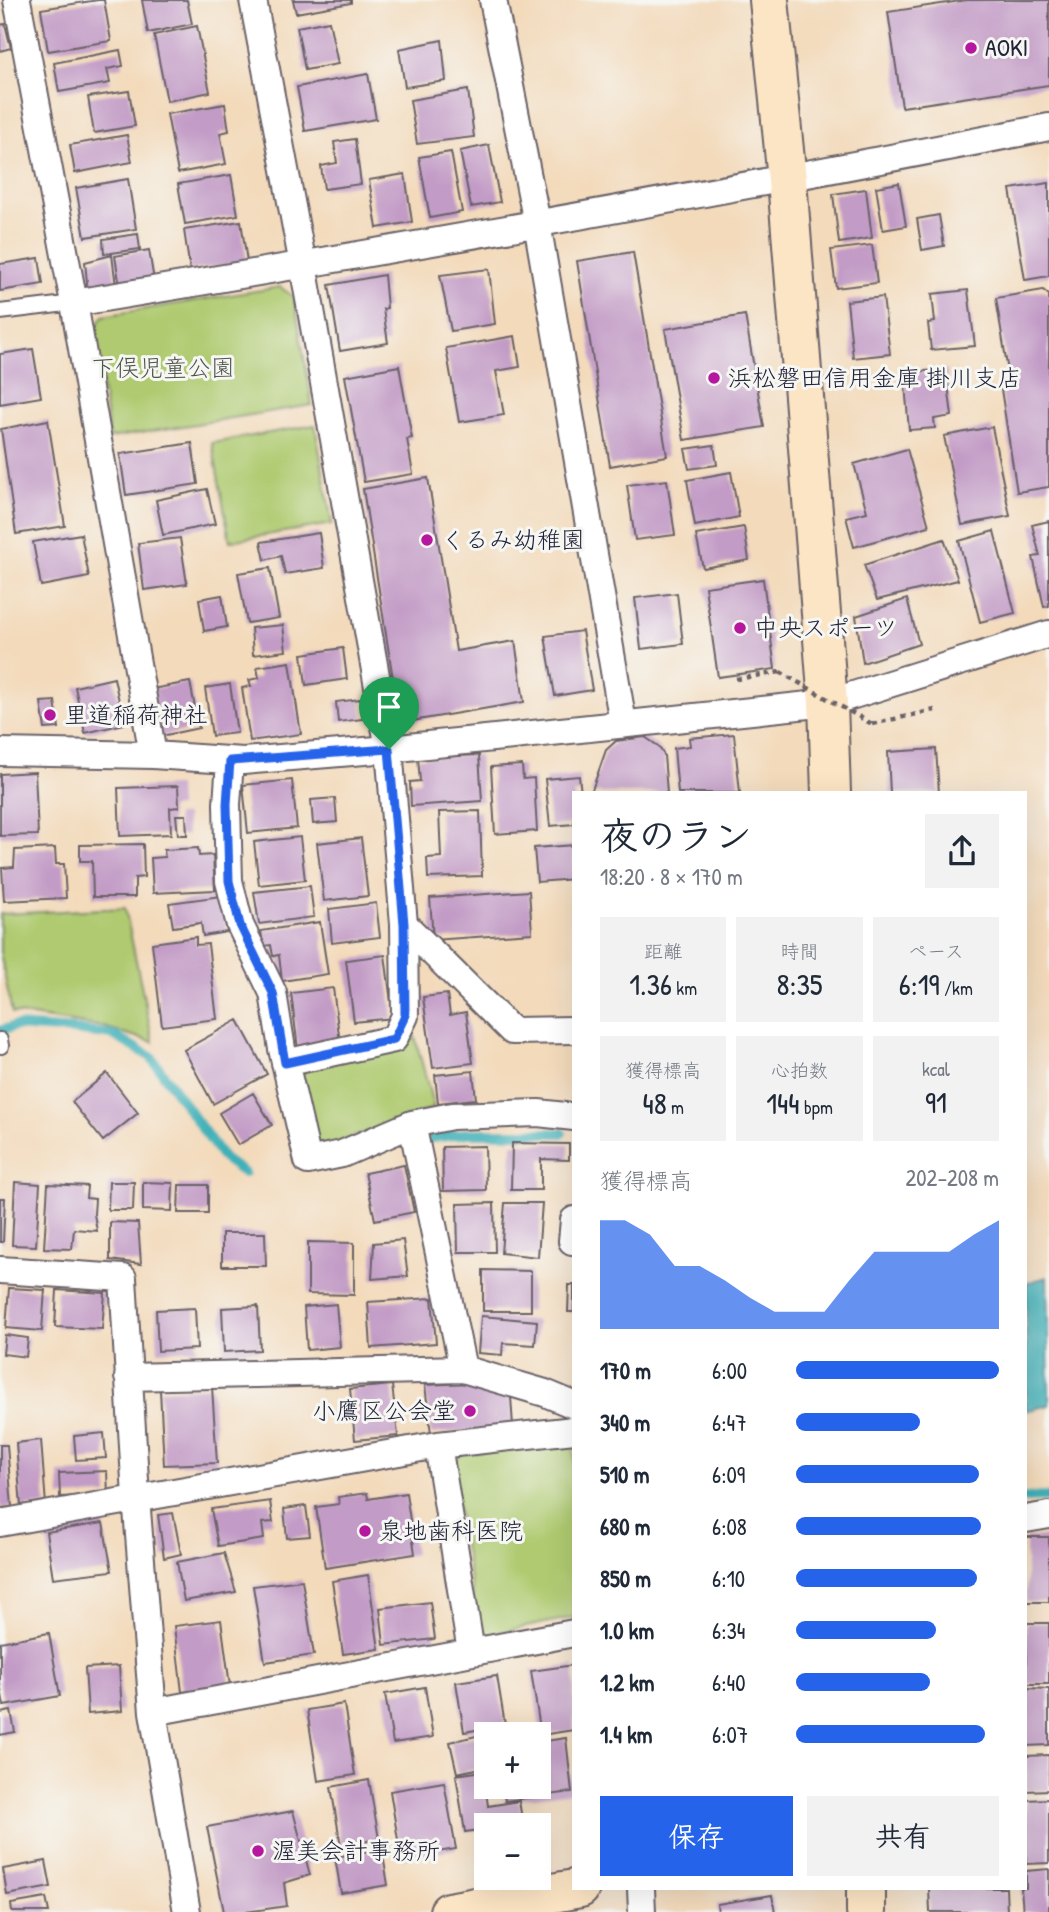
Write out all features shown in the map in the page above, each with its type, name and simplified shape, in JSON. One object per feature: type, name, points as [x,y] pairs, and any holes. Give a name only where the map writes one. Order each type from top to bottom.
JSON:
[{"type":"street","points":[[17,0],[74,303],[153,755]]},
{"type":"street","points":[[253,0],[389,749],[404,924],[405,1016],[394,1039],[285,1063]]},
{"type":"street","points":[[493,0],[537,223],[624,723]]},
{"type":"street","points":[[769,0],[787,180],[828,702],[831,791]]},
{"type":"street","points":[[74,303],[787,180],[1049,127]]},
{"type":"street","points":[[0,752],[153,755],[230,761],[389,749],[828,702],[1049,634]]},
{"type":"street","points":[[230,761],[227,804],[229,881],[240,925],[273,993],[285,1063],[308,1161],[342,1154],[412,1124],[452,1116],[538,1113],[572,1116]]},
{"type":"street","points":[[404,924],[512,1031],[572,1030]]},
{"type":"street","points":[[412,1124],[463,1368]]},
{"type":"street","points":[[0,1270],[123,1278],[136,1497],[153,1712],[187,1912]]},
{"type":"street","points":[[128,1377],[463,1368],[572,1404]]},
{"type":"street","points":[[0,1523],[438,1445],[572,1430]]},
{"type":"street","points":[[438,1445],[471,1652]]},
{"type":"street","points":[[1027,1519],[1049,1515]]},
{"type":"street","points":[[153,1712],[572,1633]]},
{"type":"street","points":[[449,1912],[572,1889]]},
{"type":"street","points":[[641,1890],[642,1912]]},
{"type":"street","points":[[866,1890],[866,1912]]},
{"type":"lane","points":[[0,312],[74,303]]},
{"type":"lane","points":[[0,1040],[1,1046]]},
{"type":"path","points":[[733,680],[780,672],[872,724],[935,710]]},
{"type":"green space","name":"下俣児童公園","points":[[280,287],[294,297],[312,405],[110,438],[93,331],[103,316]]},
{"type":"green space","points":[[315,425],[332,524],[230,541],[212,443]]},
{"type":"green space","points":[[125,908],[153,1042],[104,1027],[12,1013],[0,952],[0,914]]},
{"type":"green space","points":[[415,1037],[434,1108],[314,1151],[294,1066]]},
{"type":"green space","points":[[572,1444],[572,1617],[487,1635],[478,1627],[451,1468],[461,1454]]},
{"type":"water","points":[[1047,1277],[1049,1405],[1027,1411],[1027,1283]]},
{"type":"building","points":[[104,0],[111,41],[48,51],[41,9]]},
{"type":"building","points":[[142,0],[187,0],[192,24],[148,33]]},
{"type":"building","points":[[293,0],[351,0],[351,3],[296,13]]},
{"type":"building","name":"AOKI","points":[[967,0],[1049,0],[1049,85],[902,107],[888,12]]},
{"type":"building","points":[[329,21],[338,64],[305,70],[297,27]]},
{"type":"building","points":[[5,24],[11,48],[0,51],[0,25]]},
{"type":"building","points":[[197,26],[210,92],[167,101],[154,35]]},
{"type":"building","points":[[442,40],[446,81],[405,87],[399,49]]},
{"type":"building","points":[[120,50],[123,66],[107,69],[110,83],[59,92],[54,63]]},
{"type":"building","points":[[368,74],[376,119],[305,131],[297,87]]},
{"type":"building","points":[[468,90],[474,137],[417,144],[410,100]]},
{"type":"building","points":[[129,91],[135,126],[94,133],[88,97]]},
{"type":"building","points":[[225,104],[229,131],[220,133],[226,164],[178,173],[167,114]]},
{"type":"building","points":[[127,135],[132,162],[75,173],[70,145]]},
{"type":"building","points":[[355,139],[361,184],[324,189],[321,166],[337,163],[334,142]]},
{"type":"building","points":[[489,145],[500,202],[471,207],[460,151]]},
{"type":"building","points":[[451,152],[462,212],[430,218],[419,157]]},
{"type":"building","points":[[405,174],[412,222],[377,228],[369,180]]},
{"type":"building","points":[[231,175],[238,215],[185,224],[178,184]]},
{"type":"building","points":[[128,179],[136,229],[85,237],[76,188]]},
{"type":"building","points":[[899,183],[906,226],[883,230],[876,187]]},
{"type":"building","points":[[1049,183],[1049,276],[1025,280],[1010,189]]},
{"type":"building","points":[[866,189],[872,238],[839,243],[833,194]]},
{"type":"building","points":[[939,215],[944,246],[922,250],[917,219]]},
{"type":"building","points":[[241,221],[247,262],[190,270],[184,230]]},
{"type":"building","points":[[138,234],[140,249],[104,254],[103,239]]},
{"type":"building","points":[[872,245],[877,283],[836,288],[831,250]]},
{"type":"building","points":[[149,250],[154,281],[120,287],[115,256]]},
{"type":"building","points":[[633,252],[667,456],[610,466],[577,261]]},
{"type":"building","points":[[112,255],[116,286],[88,292],[85,262]]},
{"type":"building","points":[[39,258],[43,284],[0,291],[0,264]]},
{"type":"building","points":[[489,269],[495,324],[451,331],[440,275]]},
{"type":"building","points":[[384,275],[387,308],[383,309],[388,343],[340,351],[329,285]]},
{"type":"building","points":[[968,290],[975,346],[931,350],[928,323],[935,322],[932,294]]},
{"type":"building","points":[[1043,290],[1049,295],[1049,487],[1017,492],[1000,383],[1009,378],[996,298]]},
{"type":"building","points":[[883,297],[890,354],[853,358],[847,301]]},
{"type":"building","name":"浜松磐田信用金庫 掛川支店","points":[[745,315],[764,427],[684,440],[665,329]]},
{"type":"building","points":[[515,336],[520,367],[496,371],[504,415],[459,422],[446,348]]},
{"type":"building","points":[[33,349],[41,397],[0,404],[0,354]]},
{"type":"building","points":[[399,366],[412,438],[407,439],[413,474],[364,482],[345,376]]},
{"type":"building","points":[[946,369],[952,416],[934,419],[935,428],[909,430],[904,373]]},
{"type":"building","points":[[48,420],[65,526],[16,534],[1,429]]},
{"type":"building","points":[[992,427],[1010,516],[962,525],[944,436]]},
{"type":"building","points":[[192,443],[198,484],[126,495],[120,454]]},
{"type":"building","points":[[714,445],[717,465],[689,469],[685,449]]},
{"type":"building","points":[[907,449],[929,526],[854,547],[846,517],[867,512],[854,464]]},
{"type":"building","points":[[731,472],[739,517],[695,526],[687,480]]},
{"type":"building","points":[[428,478],[456,651],[515,641],[524,702],[400,723],[363,489]]},
{"type":"building","points":[[667,480],[675,535],[635,540],[627,485]]},
{"type":"building","points":[[207,489],[215,524],[163,535],[156,500]]},
{"type":"building","points":[[1049,521],[1049,606],[1044,607],[1033,557],[1040,556],[1032,525]]},
{"type":"building","points":[[744,527],[749,560],[703,568],[696,535]]},
{"type":"building","points":[[994,531],[1015,613],[980,622],[959,541]]},
{"type":"building","points":[[319,533],[324,568],[285,574],[281,556],[265,560],[261,542]]},
{"type":"building","points":[[81,534],[89,577],[41,586],[33,542]]},
{"type":"building","points":[[180,538],[187,584],[144,590],[138,543]]},
{"type":"building","points":[[944,539],[958,580],[877,600],[864,565]]},
{"type":"building","points":[[270,568],[279,618],[247,623],[238,573]]},
{"type":"building","name":"中央スポーツ","points":[[763,579],[775,669],[718,677],[705,587]]},
{"type":"building","points":[[677,593],[683,644],[641,649],[635,598]]},
{"type":"building","points":[[222,595],[227,627],[204,631],[199,599]]},
{"type":"building","points":[[907,599],[919,644],[863,663],[856,616]]},
{"type":"building","points":[[283,625],[286,651],[253,655],[251,628]]},
{"type":"building","points":[[582,631],[592,690],[555,696],[545,636]]},
{"type":"building","points":[[343,648],[347,679],[306,685],[302,654]]},
{"type":"building","points":[[290,662],[301,734],[250,741],[242,688],[251,686],[249,680],[259,678],[257,667]]},
{"type":"building","points":[[114,678],[124,724],[85,733],[75,687]]},
{"type":"building","points":[[190,682],[199,728],[161,736],[152,689]]},
{"type":"building","points":[[230,684],[237,733],[212,736],[205,688]]},
{"type":"building","points":[[360,699],[363,719],[338,722],[336,702]]},
{"type":"building","name":"里道稲荷神社","points":[[55,701],[59,728],[45,729],[41,702]]},
{"type":"building","points":[[734,734],[740,791],[678,791],[674,748],[690,746],[689,738]]},
{"type":"building","points":[[645,737],[658,746],[664,755],[667,791],[592,791],[606,750],[616,741]]},
{"type":"building","points":[[936,749],[939,791],[890,791],[888,752]]},
{"type":"building","points":[[479,755],[482,801],[411,806],[410,782],[420,781],[418,758]]},
{"type":"building","points":[[522,765],[523,779],[534,778],[537,831],[495,834],[491,767]]},
{"type":"building","points":[[35,772],[38,835],[0,836],[0,774]]},
{"type":"building","points":[[579,776],[581,791],[572,791],[572,824],[550,826],[545,779]]},
{"type":"building","points":[[292,780],[297,828],[248,833],[243,785]]},
{"type":"building","points":[[178,786],[179,807],[170,808],[171,834],[120,836],[118,788]]},
{"type":"building","points":[[335,798],[337,822],[313,824],[311,800]]},
{"type":"building","points":[[480,811],[482,876],[428,878],[427,858],[441,857],[439,812]]},
{"type":"building","points":[[176,815],[186,815],[187,835],[178,835]]},
{"type":"building","points":[[300,837],[305,880],[259,885],[254,842]]},
{"type":"building","points":[[361,838],[368,896],[324,901],[317,843]]},
{"type":"building","points":[[143,844],[144,877],[135,878],[135,897],[93,897],[92,861],[80,861],[80,845]]},
{"type":"building","points":[[572,845],[572,879],[537,882],[534,848]]},
{"type":"building","points":[[55,848],[56,864],[64,864],[66,898],[4,901],[2,868],[14,867],[15,850]]},
{"type":"building","points":[[198,848],[199,856],[213,855],[215,890],[153,893],[151,858],[165,857],[164,850]]},
{"type":"building","points":[[310,886],[314,917],[259,924],[254,892]]},
{"type":"building","points":[[529,891],[532,933],[433,940],[430,898]]},
{"type":"building","points":[[221,896],[227,932],[203,936],[201,923],[173,927],[169,903]]},
{"type":"building","points":[[376,903],[380,937],[332,943],[329,909]]},
{"type":"building","points":[[320,922],[328,974],[282,981],[279,955],[273,956],[271,945],[263,946],[261,931]]},
{"type":"building","points":[[196,937],[196,945],[208,944],[217,1019],[162,1026],[152,943]]},
{"type":"building","points":[[385,955],[393,1018],[354,1022],[346,960]]},
{"type":"building","points":[[333,988],[340,1043],[298,1049],[291,993]]},
{"type":"building","points":[[447,994],[450,1015],[466,1012],[473,1063],[433,1068],[423,997]]},
{"type":"building","points":[[238,1020],[267,1074],[213,1104],[184,1050]]},
{"type":"building","points":[[473,1071],[476,1099],[438,1103],[435,1075]]},
{"type":"building","points":[[107,1073],[138,1113],[103,1141],[72,1102]]},
{"type":"building","points":[[253,1093],[272,1125],[238,1145],[219,1113]]},
{"type":"building","points":[[512,1143],[569,1144],[569,1160],[541,1159],[541,1190],[511,1190]]},
{"type":"building","points":[[485,1146],[486,1190],[443,1191],[442,1147]]},
{"type":"building","points":[[404,1165],[414,1212],[375,1220],[365,1173]]},
{"type":"building","points":[[15,1182],[40,1184],[36,1246],[12,1245]]},
{"type":"building","points":[[109,1182],[134,1182],[133,1210],[108,1210]]},
{"type":"building","points":[[143,1182],[173,1183],[172,1211],[143,1210]]},
{"type":"building","points":[[48,1184],[87,1186],[86,1198],[95,1199],[97,1231],[74,1229],[72,1249],[44,1248]]},
{"type":"building","points":[[179,1185],[208,1185],[208,1213],[178,1213]]},
{"type":"building","points":[[0,1198],[5,1198],[3,1242],[0,1242]]},
{"type":"building","points":[[494,1203],[495,1252],[458,1252],[457,1204]]},
{"type":"building","points":[[505,1203],[542,1203],[538,1257],[501,1253]]},
{"type":"building","points":[[110,1222],[138,1223],[141,1264],[110,1260]]},
{"type":"building","points":[[222,1233],[265,1233],[266,1266],[222,1266]]},
{"type":"building","points":[[403,1240],[408,1276],[372,1279],[374,1243]]},
{"type":"building","points":[[308,1242],[354,1243],[354,1295],[308,1294]]},
{"type":"building","points":[[483,1270],[531,1271],[531,1311],[483,1311]]},
{"type":"building","points":[[569,1285],[572,1285],[572,1312],[568,1312]]},
{"type":"building","points":[[9,1288],[45,1290],[42,1331],[6,1328]]},
{"type":"building","points":[[57,1290],[105,1293],[102,1329],[55,1327]]},
{"type":"building","points":[[432,1298],[436,1343],[371,1348],[368,1302]]},
{"type":"building","points":[[336,1304],[340,1347],[307,1350],[304,1307]]},
{"type":"building","points":[[258,1306],[260,1350],[224,1352],[222,1308]]},
{"type":"building","points":[[195,1308],[197,1349],[158,1351],[156,1310]]},
{"type":"building","points":[[481,1316],[537,1321],[535,1345],[503,1343],[502,1355],[478,1353]]},
{"type":"building","points":[[5,1335],[28,1338],[26,1357],[3,1354]]},
{"type":"building","name":"小鷹区公会堂","points":[[467,1383],[511,1397],[513,1426],[431,1434],[425,1385]]},
{"type":"building","points":[[392,1385],[398,1436],[355,1440],[350,1389]]},
{"type":"building","points":[[212,1387],[217,1463],[164,1465],[160,1390]]},
{"type":"building","points":[[104,1433],[106,1458],[76,1460],[74,1436]]},
{"type":"building","points":[[41,1440],[46,1505],[21,1507],[16,1443]]},
{"type":"building","points":[[0,1445],[7,1445],[12,1507],[0,1508]]},
{"type":"building","points":[[107,1471],[108,1495],[60,1497],[59,1473]]},
{"type":"building","name":"泉地歯科医院","points":[[367,1493],[368,1499],[406,1493],[415,1554],[325,1568],[316,1507],[339,1504],[338,1497]]},
{"type":"building","points":[[270,1501],[273,1522],[262,1523],[264,1539],[218,1546],[211,1509]]},
{"type":"building","points":[[306,1506],[310,1536],[287,1538],[284,1509]]},
{"type":"building","points":[[173,1513],[181,1554],[164,1558],[158,1515]]},
{"type":"building","points":[[103,1523],[112,1571],[53,1578],[46,1532]]},
{"type":"building","points":[[1027,1537],[1049,1537],[1049,1602],[1027,1602]]},
{"type":"building","points":[[224,1553],[236,1592],[184,1601],[177,1562]]},
{"type":"building","points":[[368,1575],[379,1649],[343,1654],[332,1581]]},
{"type":"building","points":[[302,1580],[314,1655],[265,1662],[253,1586]]},
{"type":"building","points":[[430,1602],[435,1639],[384,1645],[380,1608]]},
{"type":"building","points":[[221,1620],[230,1686],[182,1692],[174,1626]]},
{"type":"building","points":[[1027,1623],[1049,1623],[1049,1684],[1027,1684]]},
{"type":"building","points":[[49,1633],[60,1696],[4,1706],[0,1684],[0,1642]]},
{"type":"building","points":[[572,1665],[572,1730],[551,1733],[551,1722],[539,1722],[531,1671]]},
{"type":"building","points":[[119,1666],[122,1711],[88,1714],[85,1668]]},
{"type":"building","points":[[497,1676],[505,1722],[474,1722],[474,1730],[464,1732],[456,1682]]},
{"type":"building","points":[[425,1687],[433,1737],[393,1743],[385,1694]]},
{"type":"building","points":[[1027,1688],[1049,1689],[1049,1745],[1027,1746]]},
{"type":"building","points":[[344,1704],[355,1775],[318,1781],[307,1710]]},
{"type":"building","points":[[11,1711],[15,1732],[0,1735],[0,1713]]},
{"type":"building","points":[[474,1737],[474,1769],[457,1773],[450,1742]]},
{"type":"building","points":[[566,1738],[572,1792],[551,1795],[551,1740]]},
{"type":"building","points":[[1049,1755],[1049,1790],[1027,1791],[1027,1756]]},
{"type":"building","points":[[474,1772],[474,1799],[487,1799],[488,1806],[519,1801],[521,1813],[474,1813],[474,1831],[465,1832],[456,1775]]},
{"type":"building","points":[[369,1780],[379,1839],[341,1846],[331,1787]]},
{"type":"building","points":[[444,1782],[456,1849],[401,1858],[390,1791]]},
{"type":"building","points":[[1049,1799],[1049,1863],[1027,1864],[1027,1800]]},
{"type":"building","name":"渥美会計事務所","points":[[293,1811],[310,1875],[284,1883],[287,1906],[224,1912],[207,1827]]},
{"type":"building","points":[[382,1849],[388,1885],[341,1893],[335,1857]]},
{"type":"building","points":[[46,1861],[51,1887],[7,1895],[3,1869]]},
{"type":"building","points":[[1049,1869],[1049,1912],[1023,1912],[1021,1890],[1027,1890],[1027,1871]]},
{"type":"building","points":[[929,1890],[1006,1890],[1007,1912],[930,1912]]},
{"type":"building","points":[[772,1895],[775,1912],[718,1912],[717,1904]]},
{"type":"building","points":[[46,1898],[49,1912],[12,1912],[11,1904]]},
{"type":"waterway","points":[[0,1031],[15,1026],[113,1035],[151,1057],[224,1159],[244,1173]]},
{"type":"waterway","points":[[426,1139],[467,1133],[562,1133]]},
{"type":"waterway","points":[[1027,1498],[1049,1497]]},
{"type":"place","name":"AOKI","points":[[971,48]]},
{"type":"place","name":"浜松磐田信用金庫 掛川支店","points":[[714,378]]},
{"type":"place","name":"くるみ幼稚園","points":[[427,540]]},
{"type":"place","name":"中央スポーツ","points":[[740,628]]},
{"type":"place","name":"里道稲荷神社","points":[[50,715]]},
{"type":"place","name":"小鷹区公会堂","points":[[470,1411]]},
{"type":"place","name":"泉地歯科医院","points":[[365,1531]]},
{"type":"place","name":"渥美会計事務所","points":[[258,1851]]},
{"type":"route","points":[[389,749],[404,924],[405,1016],[394,1039],[285,1063],[273,993],[240,925],[229,881],[227,804],[230,761],[389,749]]}]
